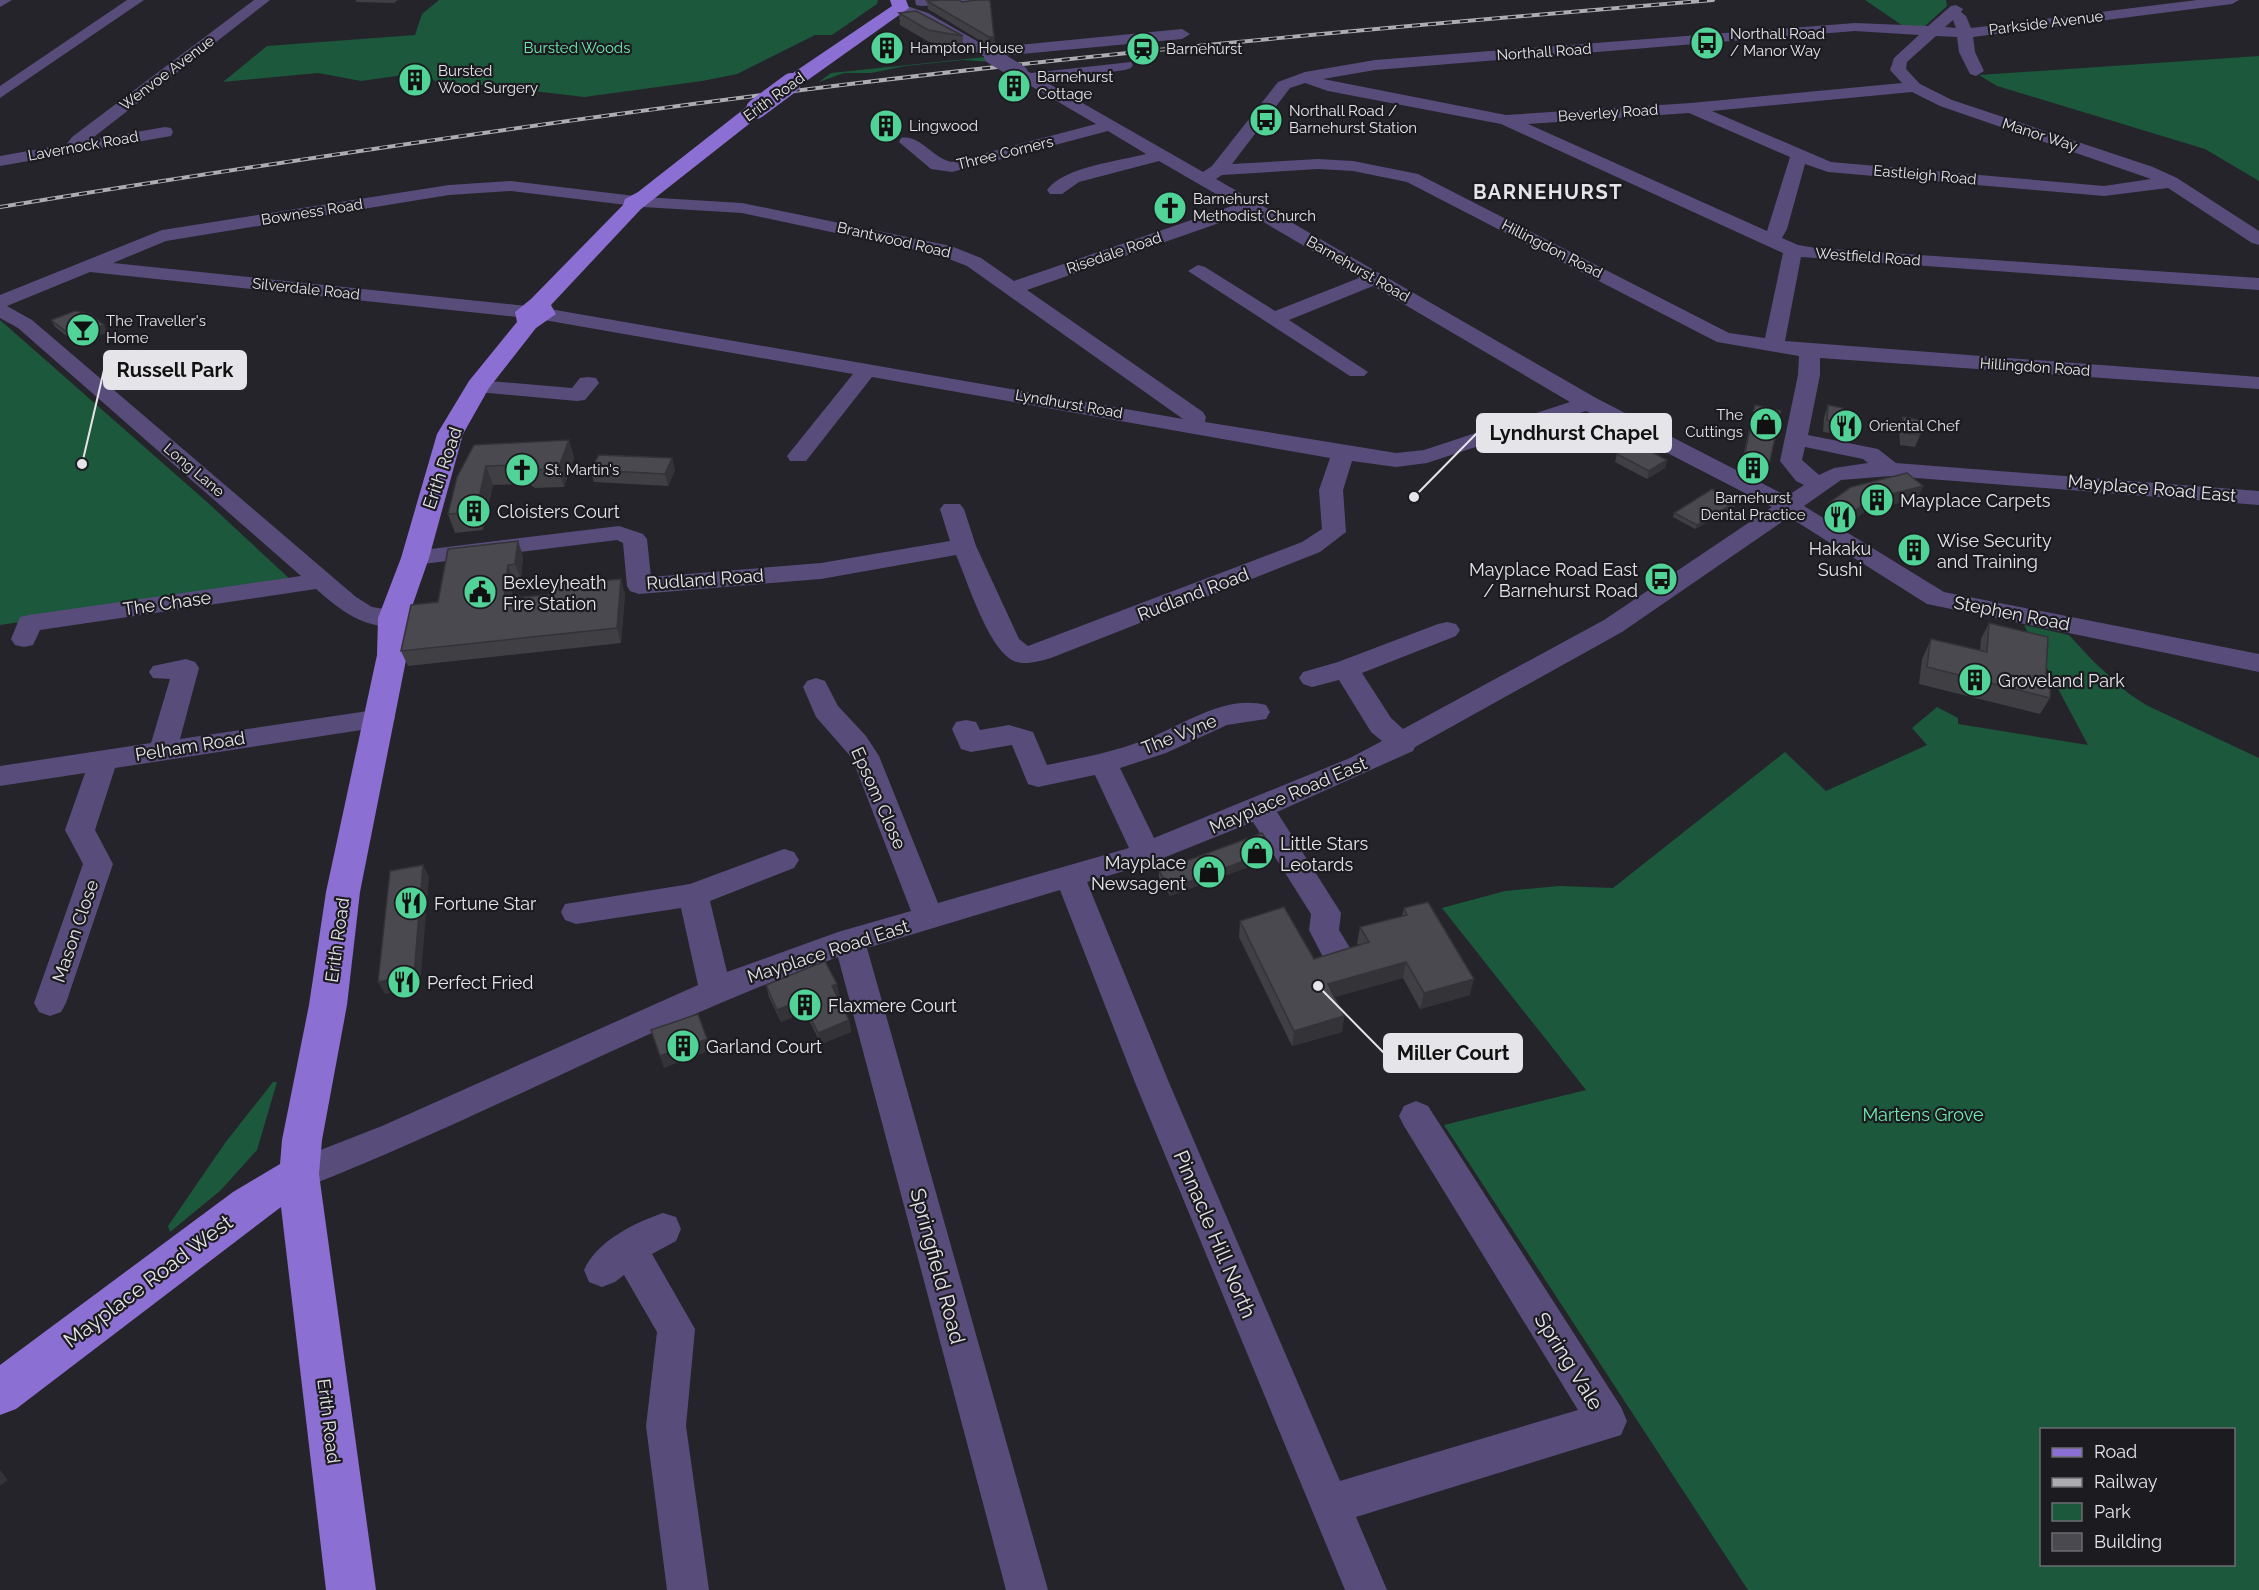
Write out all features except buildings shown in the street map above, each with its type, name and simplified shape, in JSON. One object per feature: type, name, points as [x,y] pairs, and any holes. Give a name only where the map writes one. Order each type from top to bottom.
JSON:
[{"type":"main road","name":"Erith Road","points":[[351,1590],[299,1174],[302,1140],[328,1005],[343,892],[381,718],[392,656],[393,618],[415,558],[450,434],[478,386],[535,313],[639,201],[756,109],[899,4]]},
{"type":"main road","name":"Mayplace Road West","points":[[0,1393],[248,1205],[299,1174]]},
{"type":"street","points":[[0,3],[5,0]]},
{"type":"street","points":[[0,93],[137,0]]},
{"type":"street","name":"Wenvoe Avenue","points":[[73,148],[78,141],[263,0]]},
{"type":"street","points":[[899,4],[967,0]]},
{"type":"street","name":"Parkside Avenue","points":[[1931,32],[1966,33],[2232,0]]},
{"type":"street","name":"Barnehurst Road","points":[[899,4],[1161,155],[1210,174],[1250,206],[1588,403],[1788,506]]},
{"type":"street","points":[[1914,87],[1898,70],[1900,61],[1956,4],[1966,33],[1964,38],[1967,54],[1976,71]]},
{"type":"street","name":"Northall Road","points":[[1210,174],[1277,90],[1292,81],[1305,77],[1375,65],[1855,27],[1931,32]]},
{"type":"street","points":[[989,54],[1182,34]]},
{"type":"street","points":[[1024,75],[1125,65]]},
{"type":"street","name":"Beverley Road","points":[[1305,77],[1328,86],[1506,120],[1691,108],[1914,87]]},
{"type":"street","name":"Manor Way","points":[[1914,87],[1946,103],[2117,159],[2170,182],[2259,239]]},
{"type":"street","name":"Eastleigh Road","points":[[1691,108],[1828,167],[2104,190],[2170,182]]},
{"type":"street","name":"Westfield Road","points":[[1506,120],[1793,250],[1816,254],[2259,284]]},
{"type":"street","name":"Three Corners","points":[[907,142],[937,165],[952,167],[1109,126]]},
{"type":"street","name":"Lavernock Road","points":[[0,161],[165,132]]},
{"type":"street","points":[[1056,190],[1073,178],[1161,155]]},
{"type":"street","points":[[1771,240],[1778,229],[1799,156]]},
{"type":"street","name":"Hillingdon Road","points":[[1210,174],[1318,164],[1353,166],[1412,178],[1724,338],[1810,351],[2259,383]]},
{"type":"street","name":"Bowness Road","points":[[0,302],[162,236],[449,190],[511,186],[639,201]]},
{"type":"street","name":"Brantwood Road","points":[[639,201],[742,208],[944,250],[975,262],[1195,417],[1193,426]]},
{"type":"street","name":"Risedale Road","points":[[1013,288],[1250,206]]},
{"type":"street","points":[[1774,346],[1793,250]]},
{"type":"street","name":"Silverdale Road","points":[[85,266],[535,313]]},
{"type":"street","points":[[1197,271],[1357,372]]},
{"type":"street","points":[[1273,319],[1375,279]]},
{"type":"street","name":"Long Lane","points":[[0,310],[25,324],[321,581],[365,614],[393,618]]},
{"type":"street","name":"Lyndhurst Road","points":[[535,313],[1343,453],[1396,460],[1427,456],[1588,403]]},
{"type":"street","points":[[1810,351],[1809,375],[1791,460],[1795,468],[1820,484]]},
{"type":"street","points":[[798,456],[867,369]]},
{"type":"street","points":[[478,386],[577,395],[588,383]]},
{"type":"street","points":[[1797,439],[1870,454],[1891,469]]},
{"type":"street","name":"Rudland Road","points":[[952,509],[964,546],[1008,644],[1023,655],[1041,652],[1311,548],[1334,532],[1331,490],[1343,453]]},
{"type":"street","name":"Mayplace Road East","points":[[299,1174],[394,1137],[715,990],[849,941],[1146,852],[1260,809],[1403,744],[1613,627],[1834,475],[1859,470],[1891,469],[2259,498]]},
{"type":"street","name":"Stephen Road","points":[[1788,506],[1936,598],[2259,663]]},
{"type":"street","name":"Rudland Road","points":[[415,558],[619,533],[635,539],[639,586],[821,571],[964,546]]},
{"type":"street","name":"The Chase","points":[[24,639],[29,623],[321,581]]},
{"type":"street","points":[[1312,678],[1346,669],[1447,630]]},
{"type":"street","points":[[162,672],[186,668],[162,751]]},
{"type":"street","points":[[1346,669],[1381,725],[1403,744]]},
{"type":"street","name":"Epsom Close","points":[[815,687],[824,708],[865,756],[929,918]]},
{"type":"street","name":"The Vyne","points":[[966,729],[971,742],[1009,734],[1023,739],[1038,777],[1104,763],[1156,746],[1222,716],[1256,712]]},
{"type":"street","name":"Pelham Road","points":[[0,776],[381,718]]},
{"type":"street","name":"Mason Close","points":[[50,1002],[98,864],[94,850],[84,841],[80,830],[104,759]]},
{"type":"street","points":[[1104,763],[1146,852]]},
{"type":"street","points":[[1260,809],[1326,913],[1324,930],[1334,948]]},
{"type":"street","points":[[576,912],[693,895],[784,860]]},
{"type":"street","name":"Pinnacle Hill North","points":[[1069,876],[1153,1085],[1328,1505],[1366,1590]]},
{"type":"street","points":[[693,895],[715,990]]},
{"type":"street","name":"Springfield Road","points":[[849,941],[1027,1590]]},
{"type":"street","name":"Spring Vale","points":[[1328,1505],[1607,1421],[1416,1116]]},
{"type":"street","points":[[663,1229],[615,1259],[676,1329],[666,1426],[688,1590]]},
{"type":"green space","name":"Bursted Woods","points":[[439,0],[878,0],[877,4],[832,35],[815,35],[737,74],[584,97],[473,84],[437,83],[425,72],[361,81],[318,73],[223,82],[267,46],[415,35],[422,14]]},
{"type":"green space","points":[[1865,0],[1946,0],[1947,6],[1924,27],[1903,26]]},
{"type":"green space","points":[[2259,56],[2259,181],[2205,149],[1997,86],[1979,75]]},
{"type":"green space","points":[[985,57],[992,62],[963,60],[905,66],[871,73],[844,73],[819,82],[831,73]]},
{"type":"green space","points":[[0,320],[207,502],[293,582],[0,625]]},
{"type":"green space","name":"Martens Grove","points":[[2024,625],[2069,635],[2128,693],[2146,705],[2259,758],[2259,1590],[1748,1590],[1444,1125],[1586,1090],[1442,908],[1505,891],[1559,886],[1613,888],[1785,752],[1826,791],[1927,745],[1912,728],[1937,707],[1958,718],[1958,724],[2088,745]]},
{"type":"green space","points":[[273,1082],[277,1082],[257,1150],[221,1190],[170,1232],[168,1226],[225,1143]]},
{"type":"railway","points":[[0,207],[425,141],[850,84],[1173,48],[1713,0]]},
{"type":"place","name":"Northall Road / Manor Way","points":[[1707,43]]},
{"type":"place","name":"Hampton House","points":[[887,48]]},
{"type":"place","name":"Barnehurst","points":[[1143,49]]},
{"type":"place","name":"Bursted Wood Surgery","points":[[415,80]]},
{"type":"place","name":"Barnehurst Cottage","points":[[1014,86]]},
{"type":"place","name":"Northall Road / Barnehurst Station","points":[[1266,120]]},
{"type":"place","name":"Lingwood","points":[[886,126]]},
{"type":"place","name":"Barnehurst Methodist Church","points":[[1170,208]]},
{"type":"place","name":"The Traveller's Home","points":[[83,330]]},
{"type":"place","name":"The Cuttings","points":[[1766,424]]},
{"type":"place","name":"Oriental Chef","points":[[1846,426]]},
{"type":"place","name":"Russell Park","points":[[82,464]]},
{"type":"place","name":"Barnehurst Dental Practice","points":[[1753,468]]},
{"type":"place","name":"St. Martin's","points":[[522,470]]},
{"type":"place","name":"Lyndhurst Chapel","points":[[1414,497]]},
{"type":"place","name":"Mayplace Carpets","points":[[1877,500]]},
{"type":"place","name":"Cloisters Court","points":[[474,511]]},
{"type":"place","name":"Hakaku Sushi","points":[[1840,517]]},
{"type":"place","name":"Wise Security and Training","points":[[1914,550]]},
{"type":"place","name":"Mayplace Road East / Barnehurst Road","points":[[1661,579]]},
{"type":"place","name":"Bexleyheath Fire Station","points":[[480,592]]},
{"type":"place","name":"Groveland Park","points":[[1975,680]]},
{"type":"place","name":"Little Stars Leotards","points":[[1257,853]]},
{"type":"place","name":"Mayplace Newsagent","points":[[1209,872]]},
{"type":"place","name":"Fortune Star","points":[[411,903]]},
{"type":"place","name":"Perfect Fried","points":[[404,982]]},
{"type":"place","name":"Miller Court","points":[[1318,986]]},
{"type":"place","name":"Flaxmere Court","points":[[805,1005]]},
{"type":"place","name":"Garland Court","points":[[683,1046]]},
{"type":"district","name":"BARNEHURST","points":[[1548,192]]}]
